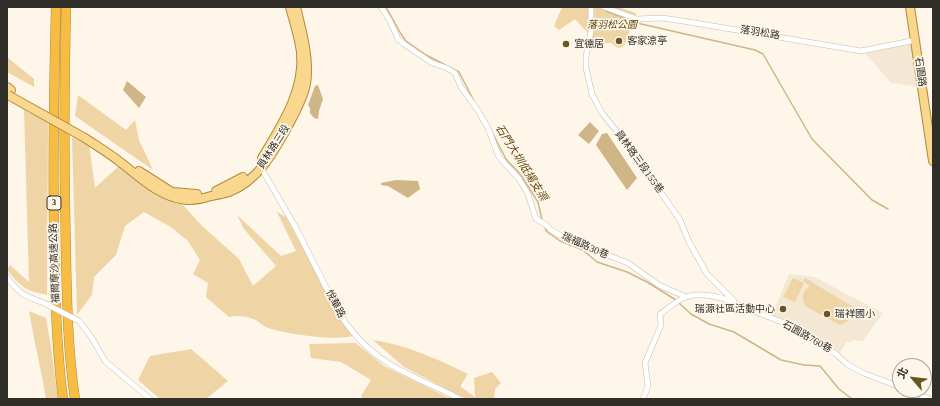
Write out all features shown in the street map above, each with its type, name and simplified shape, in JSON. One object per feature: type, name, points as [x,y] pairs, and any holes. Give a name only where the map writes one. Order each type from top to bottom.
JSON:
[{"type":"highway","name":"福爾摩沙高速公路","points":[[56,7],[53,122],[54,252],[63,399]]},
{"type":"highway","name":"福爾摩沙高速公路","points":[[66,7],[65,226],[67,294],[75,399]]},
{"type":"main road","name":"員林路三段","points":[[261,166],[290,108],[296,94],[300,78],[301,52],[290,7]]},
{"type":"main road","name":"員林路三段","points":[[8,91],[86,135],[150,186],[166,194],[182,200],[204,198],[229,192],[244,183],[261,166],[298,110],[306,86],[307,75],[304,37],[296,7]]},
{"type":"main road","name":"石園路","points":[[910,7],[933,161]]},
{"type":"street","name":"瑞福路30巷","points":[[381,7],[398,39],[432,63],[447,68],[455,73],[461,87],[477,109],[488,128],[499,157],[519,179],[528,194],[536,219],[567,239],[628,263],[660,285],[686,297]]},
{"type":"street","name":"員林路三段155巷","points":[[591,7],[586,68],[592,94],[602,113],[627,144],[673,210],[707,274],[735,302]]},
{"type":"street","name":"落羽松路","points":[[606,7],[637,19],[662,18],[861,51],[916,40]]},
{"type":"street","name":"悅華路","points":[[261,166],[297,230],[338,311],[358,338],[393,366],[459,399]]},
{"type":"street","points":[[7,277],[22,295],[44,303],[79,321],[92,338],[105,361],[150,399]]},
{"type":"street","name":"石園路760巷","points":[[643,399],[648,386],[645,363],[661,326],[660,314],[686,297],[696,295],[710,295],[735,302],[740,306],[782,322],[836,354],[848,364],[863,373],[892,384]]},
{"type":"shaded area","points":[[911,44],[918,87],[891,83],[865,53]]},
{"type":"shaded area","points":[[127,81],[146,97],[139,108],[123,90]]},
{"type":"shaded area","points":[[318,85],[323,99],[318,119],[314,118],[310,113],[310,108],[308,105],[315,86]]},
{"type":"shaded area","points":[[590,122],[599,131],[589,144],[578,135]]},
{"type":"shaded area","points":[[607,133],[637,178],[627,190],[596,145],[602,134]]},
{"type":"shaded area","points":[[396,180],[418,181],[420,189],[408,198],[388,186],[381,185],[381,183]]},
{"type":"shaded area","name":"瑞祥國小","points":[[789,274],[814,277],[883,313],[863,341],[853,340],[850,343],[847,341],[839,354],[799,328],[772,315]]},
{"type":"green space","name":"落羽松公園","points":[[562,7],[618,7],[636,13],[625,44],[618,48],[611,43],[597,46],[594,45],[591,42],[588,33],[575,19],[559,30],[554,26]]},
{"type":"green space","points":[[7,57],[34,79],[34,87],[7,72]]},
{"type":"green space","points":[[78,95],[126,130],[135,120],[139,140],[153,170],[75,116]]},
{"type":"green space","points":[[24,110],[48,122],[47,295],[24,287],[7,270],[10,265],[29,282]]},
{"type":"green space","points":[[72,137],[89,144],[95,188],[121,164],[170,200],[183,205],[202,226],[239,259],[253,286],[276,266],[244,229],[237,215],[281,256],[296,251],[277,212],[286,217],[352,336],[334,338],[296,334],[274,330],[266,327],[256,320],[249,318],[239,316],[229,317],[206,297],[208,283],[193,274],[200,260],[188,241],[171,227],[144,212],[125,226],[116,255],[94,277],[92,295],[77,315]]},
{"type":"green space","points":[[793,278],[804,283],[795,302],[783,297]]},
{"type":"green space","points":[[805,278],[867,315],[864,319],[851,311],[848,320],[840,325],[807,307],[803,301],[803,296],[805,291],[810,286],[803,281]]},
{"type":"green space","points":[[29,311],[46,318],[58,399],[46,399]]},
{"type":"green space","points":[[373,340],[410,349],[468,374],[461,387],[475,397],[474,378],[492,372],[501,383],[495,389],[494,399],[466,399],[404,367]]},
{"type":"green space","points":[[356,343],[384,366],[451,399],[363,399],[361,396],[371,380],[341,362],[311,358],[309,344]]},
{"type":"green space","points":[[191,349],[228,381],[206,399],[160,399],[138,380],[150,356]]},
{"type":"waterway","name":"石門大圳低揚支渠","points":[[386,7],[406,41],[426,55],[459,72],[474,101]]},
{"type":"waterway","points":[[605,8],[606,11],[637,23],[755,50],[763,54],[812,139],[872,200],[888,209]]},
{"type":"waterway","name":"石門大圳低揚支渠","points":[[493,134],[506,159],[521,175],[538,202],[542,220]]},
{"type":"waterway","name":"石門大圳低揚支渠","points":[[545,227],[546,231],[560,241],[583,250],[597,262],[627,272],[647,282],[676,300]]},
{"type":"waterway","name":"石門大圳低揚支渠","points":[[678,302],[691,314],[709,324],[734,332],[781,360],[804,365],[820,366],[839,389],[852,399]]},
{"type":"place","name":"客家涼亭","points":[[619,41]]},
{"type":"place","name":"宜德居","points":[[566,44]]},
{"type":"place","name":"瑞源社區活動中心","points":[[783,309]]},
{"type":"place","name":"瑞祥國小","points":[[827,314]]}]
